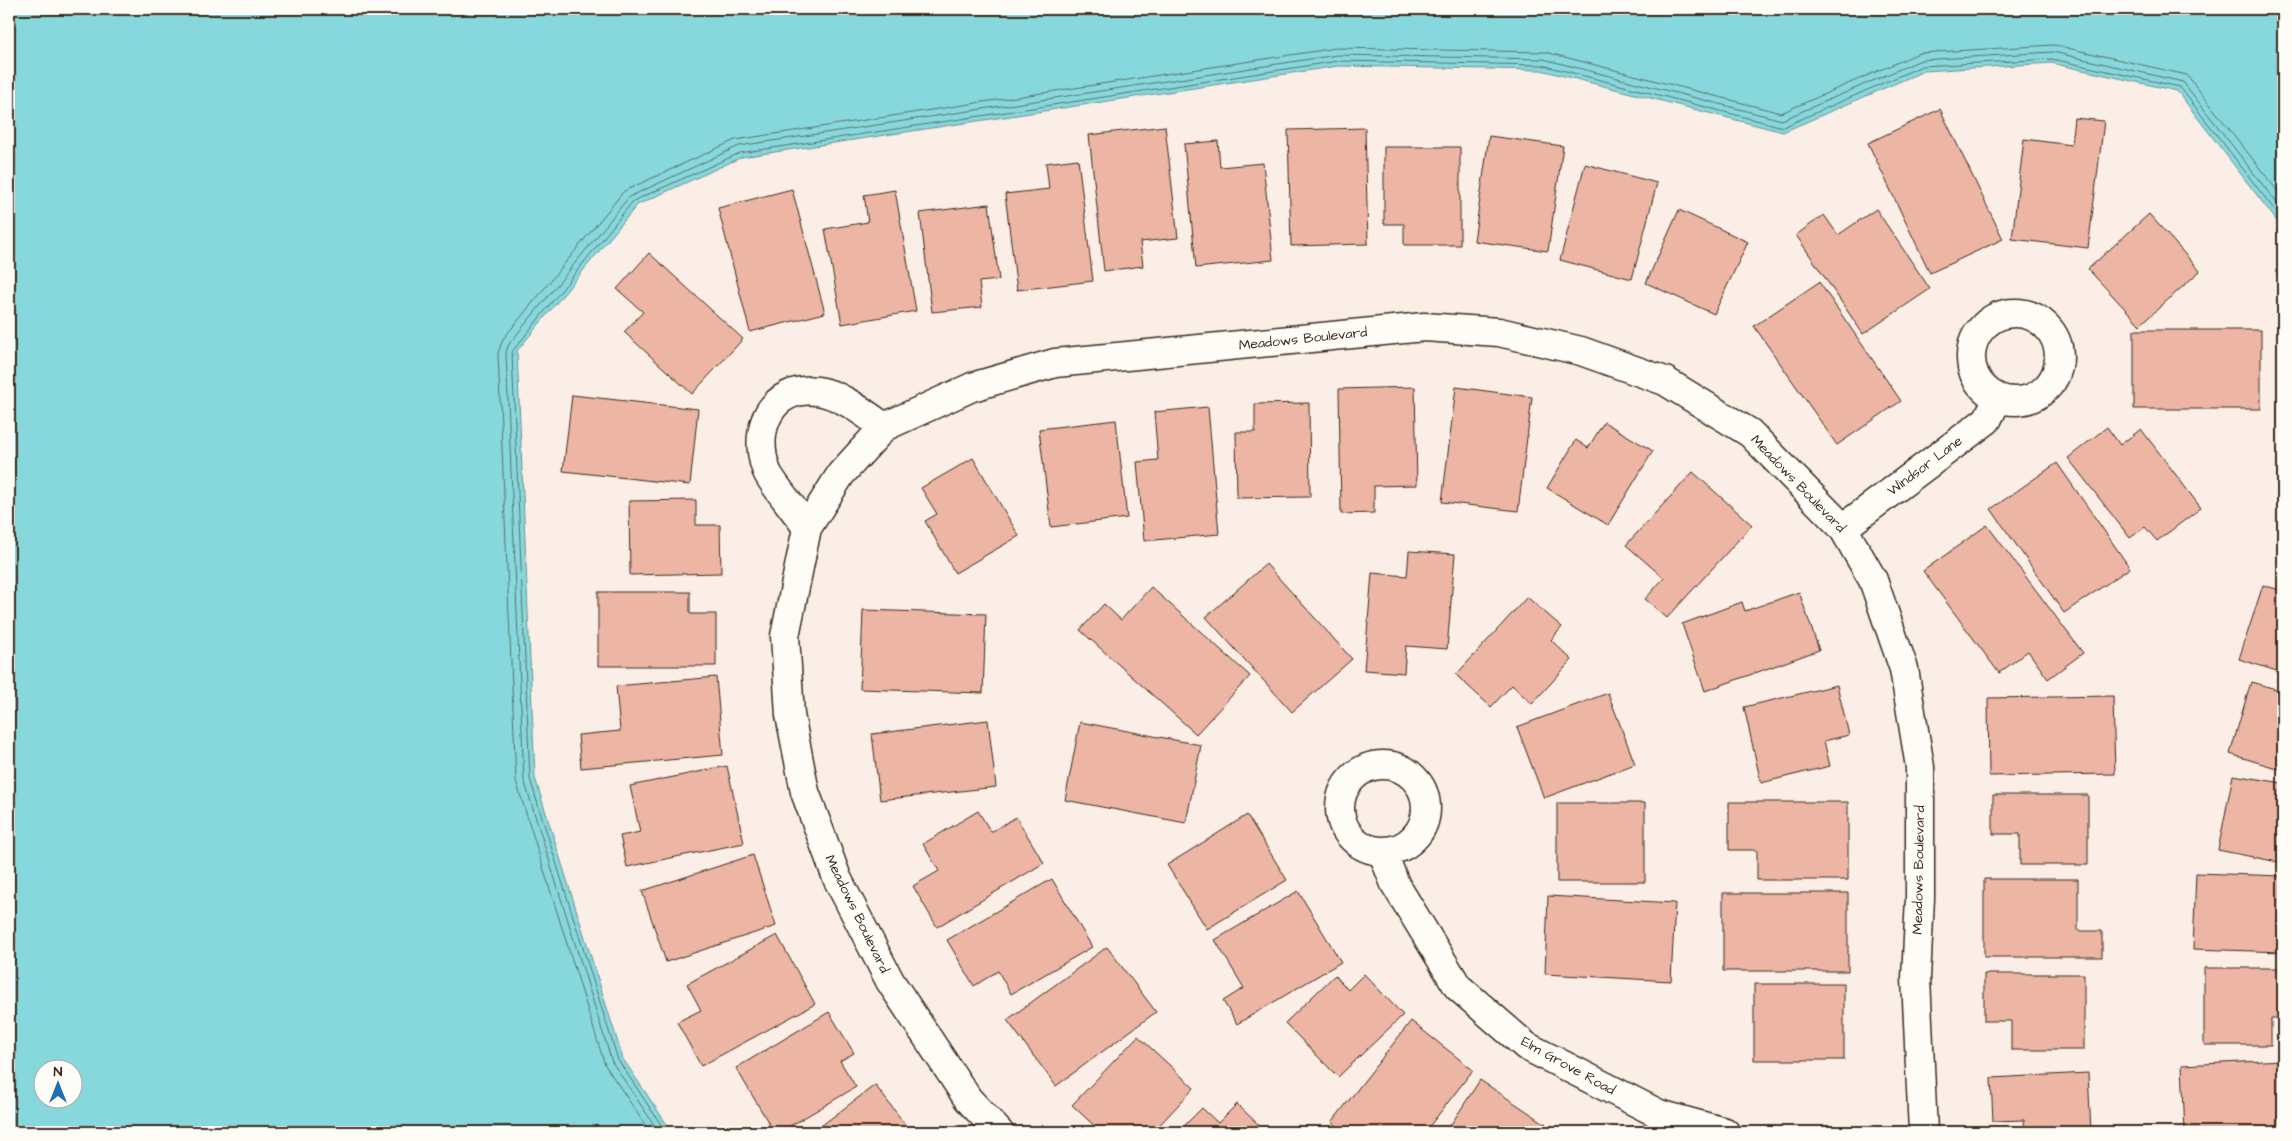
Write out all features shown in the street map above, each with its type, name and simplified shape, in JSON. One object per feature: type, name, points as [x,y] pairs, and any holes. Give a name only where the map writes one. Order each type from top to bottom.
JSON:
[{"type":"street","name":"Meadows Boulevard","points":[[999,1132],[968,1099],[890,981],[837,878],[804,792],[790,715],[785,636],[807,528],[841,474],[884,427],[972,387],[1055,363],[1424,327],[1499,332],[1581,351],[1665,381],[1750,433],[1843,528],[1873,580],[1904,669],[1920,767],[1920,898],[1916,978],[1923,1132]]},
{"type":"street","points":[[807,528],[766,469],[761,434],[768,411],[791,393],[818,391],[844,401],[884,427]]},
{"type":"street","name":"Windsor Lane","points":[[1843,528],[1987,420],[1998,398]]},
{"type":"street","name":"Elm Grove Road","points":[[1382,851],[1395,884],[1458,987],[1526,1046],[1659,1114],[1725,1132]]},
{"type":"water","points":[[9,9],[2283,9],[2283,229],[2177,91],[2051,63],[1924,71],[1783,132],[1541,70],[1338,66],[742,157],[637,205],[517,351],[535,778],[623,1059],[672,1132],[9,1132]]},
{"type":"building","points":[[1940,109],[2003,239],[1930,273],[1868,143]]},
{"type":"building","points":[[2074,118],[2104,121],[2088,248],[2012,239],[2024,139],[2071,145]]},
{"type":"building","points":[[1165,126],[1178,238],[1140,242],[1143,266],[1104,271],[1089,135]]},
{"type":"building","points":[[1365,128],[1368,244],[1291,246],[1288,130]]},
{"type":"building","points":[[1489,136],[1563,146],[1548,251],[1474,241]]},
{"type":"building","points":[[1218,141],[1220,167],[1263,163],[1273,260],[1196,268],[1184,144]]},
{"type":"building","points":[[1384,147],[1460,147],[1460,245],[1404,245],[1404,224],[1384,224]]},
{"type":"building","points":[[1078,159],[1093,281],[1017,290],[1005,194],[1049,189],[1046,163]]},
{"type":"building","points":[[1585,164],[1657,183],[1632,279],[1560,260]]},
{"type":"building","points":[[792,189],[825,313],[750,332],[718,208]]},
{"type":"building","points":[[895,190],[916,311],[842,324],[825,229],[868,222],[864,195]]},
{"type":"building","points":[[989,204],[999,280],[979,282],[982,307],[932,312],[920,213]]},
{"type":"building","points":[[1876,209],[1930,289],[1863,334],[1796,235],[1824,215],[1838,235]]},
{"type":"building","points":[[1679,210],[1748,242],[1714,314],[1646,283]]},
{"type":"building","points":[[2149,214],[2200,271],[2140,325],[2088,269]]},
{"type":"building","points":[[649,253],[743,339],[692,394],[624,332],[643,312],[617,289]]},
{"type":"building","points":[[1819,282],[1901,401],[1837,445],[1754,326]]},
{"type":"building","points":[[2134,330],[2261,330],[2261,409],[2134,409]]},
{"type":"building","points":[[1415,387],[1417,485],[1374,486],[1374,513],[1341,514],[1339,389]]},
{"type":"building","points":[[1456,387],[1532,397],[1518,511],[1442,502]]},
{"type":"building","points":[[572,395],[698,409],[690,485],[563,471]]},
{"type":"building","points":[[1309,403],[1310,497],[1237,498],[1236,432],[1255,432],[1255,404]]},
{"type":"building","points":[[1208,407],[1219,534],[1144,541],[1137,462],[1158,460],[1154,412]]},
{"type":"building","points":[[1116,420],[1127,518],[1051,527],[1039,429]]},
{"type":"building","points":[[1604,422],[1653,451],[1608,525],[1547,488],[1576,440],[1588,448]]},
{"type":"building","points":[[2107,427],[2120,445],[2141,429],[2201,508],[2157,541],[2145,527],[2130,538],[2068,458]]},
{"type":"building","points":[[973,458],[1019,536],[955,573],[925,521],[937,514],[921,488]]},
{"type":"building","points":[[2057,463],[2130,568],[2064,613],[1991,509]]},
{"type":"building","points":[[1693,472],[1752,525],[1667,618],[1645,599],[1664,578],[1626,545]]},
{"type":"building","points":[[696,500],[696,525],[720,525],[721,573],[630,575],[629,501]]},
{"type":"building","points":[[1987,525],[2083,653],[2048,679],[2028,651],[1999,673],[1923,571]]},
{"type":"building","points":[[1409,551],[1455,554],[1447,649],[1406,646],[1404,673],[1364,670],[1372,573],[1407,576]]},
{"type":"building","points":[[1266,564],[1352,659],[1292,712],[1206,617]]},
{"type":"building","points":[[2263,585],[2283,591],[2283,673],[2239,659]]},
{"type":"building","points":[[1151,587],[1250,676],[1196,734],[1080,630],[1104,604],[1121,620]]},
{"type":"building","points":[[598,592],[690,592],[690,614],[716,614],[716,666],[598,666]]},
{"type":"building","points":[[1799,592],[1819,650],[1705,691],[1682,624],[1742,602],[1745,611]]},
{"type":"building","points":[[1527,597],[1562,627],[1551,640],[1572,660],[1532,704],[1512,685],[1491,707],[1456,675]]},
{"type":"building","points":[[863,610],[986,614],[983,693],[860,689]]},
{"type":"building","points":[[716,677],[723,755],[581,768],[578,735],[620,731],[616,686]]},
{"type":"building","points":[[2251,682],[2283,691],[2283,770],[2230,754]]},
{"type":"building","points":[[1837,685],[1849,735],[1824,741],[1830,766],[1761,783],[1744,707]]},
{"type":"building","points":[[1608,693],[1635,764],[1544,798],[1517,727]]},
{"type":"building","points":[[2113,696],[2115,774],[1989,776],[1988,698]]},
{"type":"building","points":[[988,720],[996,787],[880,800],[872,734]]},
{"type":"building","points":[[1080,722],[1201,745],[1186,823],[1065,800]]},
{"type":"building","points":[[727,766],[744,843],[627,867],[620,836],[640,832],[630,786]]},
{"type":"building","points":[[2233,775],[2283,783],[2283,863],[2218,850]]},
{"type":"building","points":[[1993,795],[2088,795],[2088,865],[2020,865],[2020,834],[1993,834]]},
{"type":"building","points":[[1729,802],[1848,802],[1848,880],[1757,880],[1757,850],[1729,850]]},
{"type":"building","points":[[1557,803],[1645,803],[1645,882],[1557,882]]},
{"type":"building","points":[[978,811],[991,832],[1016,817],[1044,863],[937,927],[913,886],[939,871],[923,844]]},
{"type":"building","points":[[1247,815],[1287,880],[1207,929],[1167,865]]},
{"type":"building","points":[[753,855],[776,926],[666,962],[642,891]]},
{"type":"building","points":[[2196,873],[2283,876],[2283,952],[2193,949]]},
{"type":"building","points":[[1052,879],[1092,947],[1011,994],[998,971],[974,986],[947,940]]},
{"type":"building","points":[[1984,879],[2078,879],[2078,931],[2102,931],[2102,957],[1984,957]]},
{"type":"building","points":[[1298,891],[1341,962],[1237,1024],[1223,1001],[1244,988],[1215,940]]},
{"type":"building","points":[[1723,893],[1848,893],[1848,971],[1723,971]]},
{"type":"building","points":[[1548,896],[1675,903],[1671,981],[1545,974]]},
{"type":"building","points":[[777,935],[815,1004],[701,1066],[677,1022],[701,1010],[687,984]]},
{"type":"building","points":[[1107,947],[1156,1012],[1056,1086],[1007,1020]]},
{"type":"building","points":[[2204,968],[2283,968],[2283,1019],[2271,1019],[2271,1045],[2204,1045]]},
{"type":"building","points":[[1364,974],[1403,1015],[1338,1077],[1285,1023],[1335,975],[1348,990]]},
{"type":"building","points":[[1984,974],[2084,974],[2084,1050],[2011,1050],[2011,1021],[1984,1021]]},
{"type":"building","points":[[1754,984],[1844,984],[1844,1060],[1754,1060]]},
{"type":"building","points":[[829,1012],[854,1053],[840,1061],[856,1087],[780,1132],[774,1132],[736,1068]]},
{"type":"building","points":[[1411,1021],[1473,1070],[1425,1132],[1345,1132],[1332,1122]]},
{"type":"building","points":[[1138,1036],[1194,1088],[1153,1132],[1101,1132],[1072,1105]]},
{"type":"building","points":[[2283,1060],[2283,1132],[2185,1132],[2182,1065]]},
{"type":"building","points":[[2088,1073],[2091,1132],[2025,1132],[2024,1120],[1993,1121],[1991,1078]]},
{"type":"building","points":[[1480,1080],[1546,1124],[1540,1132],[1446,1132]]},
{"type":"building","points":[[875,1085],[911,1132],[813,1132]]},
{"type":"building","points":[[1237,1104],[1266,1132],[1178,1132],[1202,1108],[1218,1123]]},
{"type":"building","points":[[1552,1126],[1566,1132],[1550,1132]]}]
